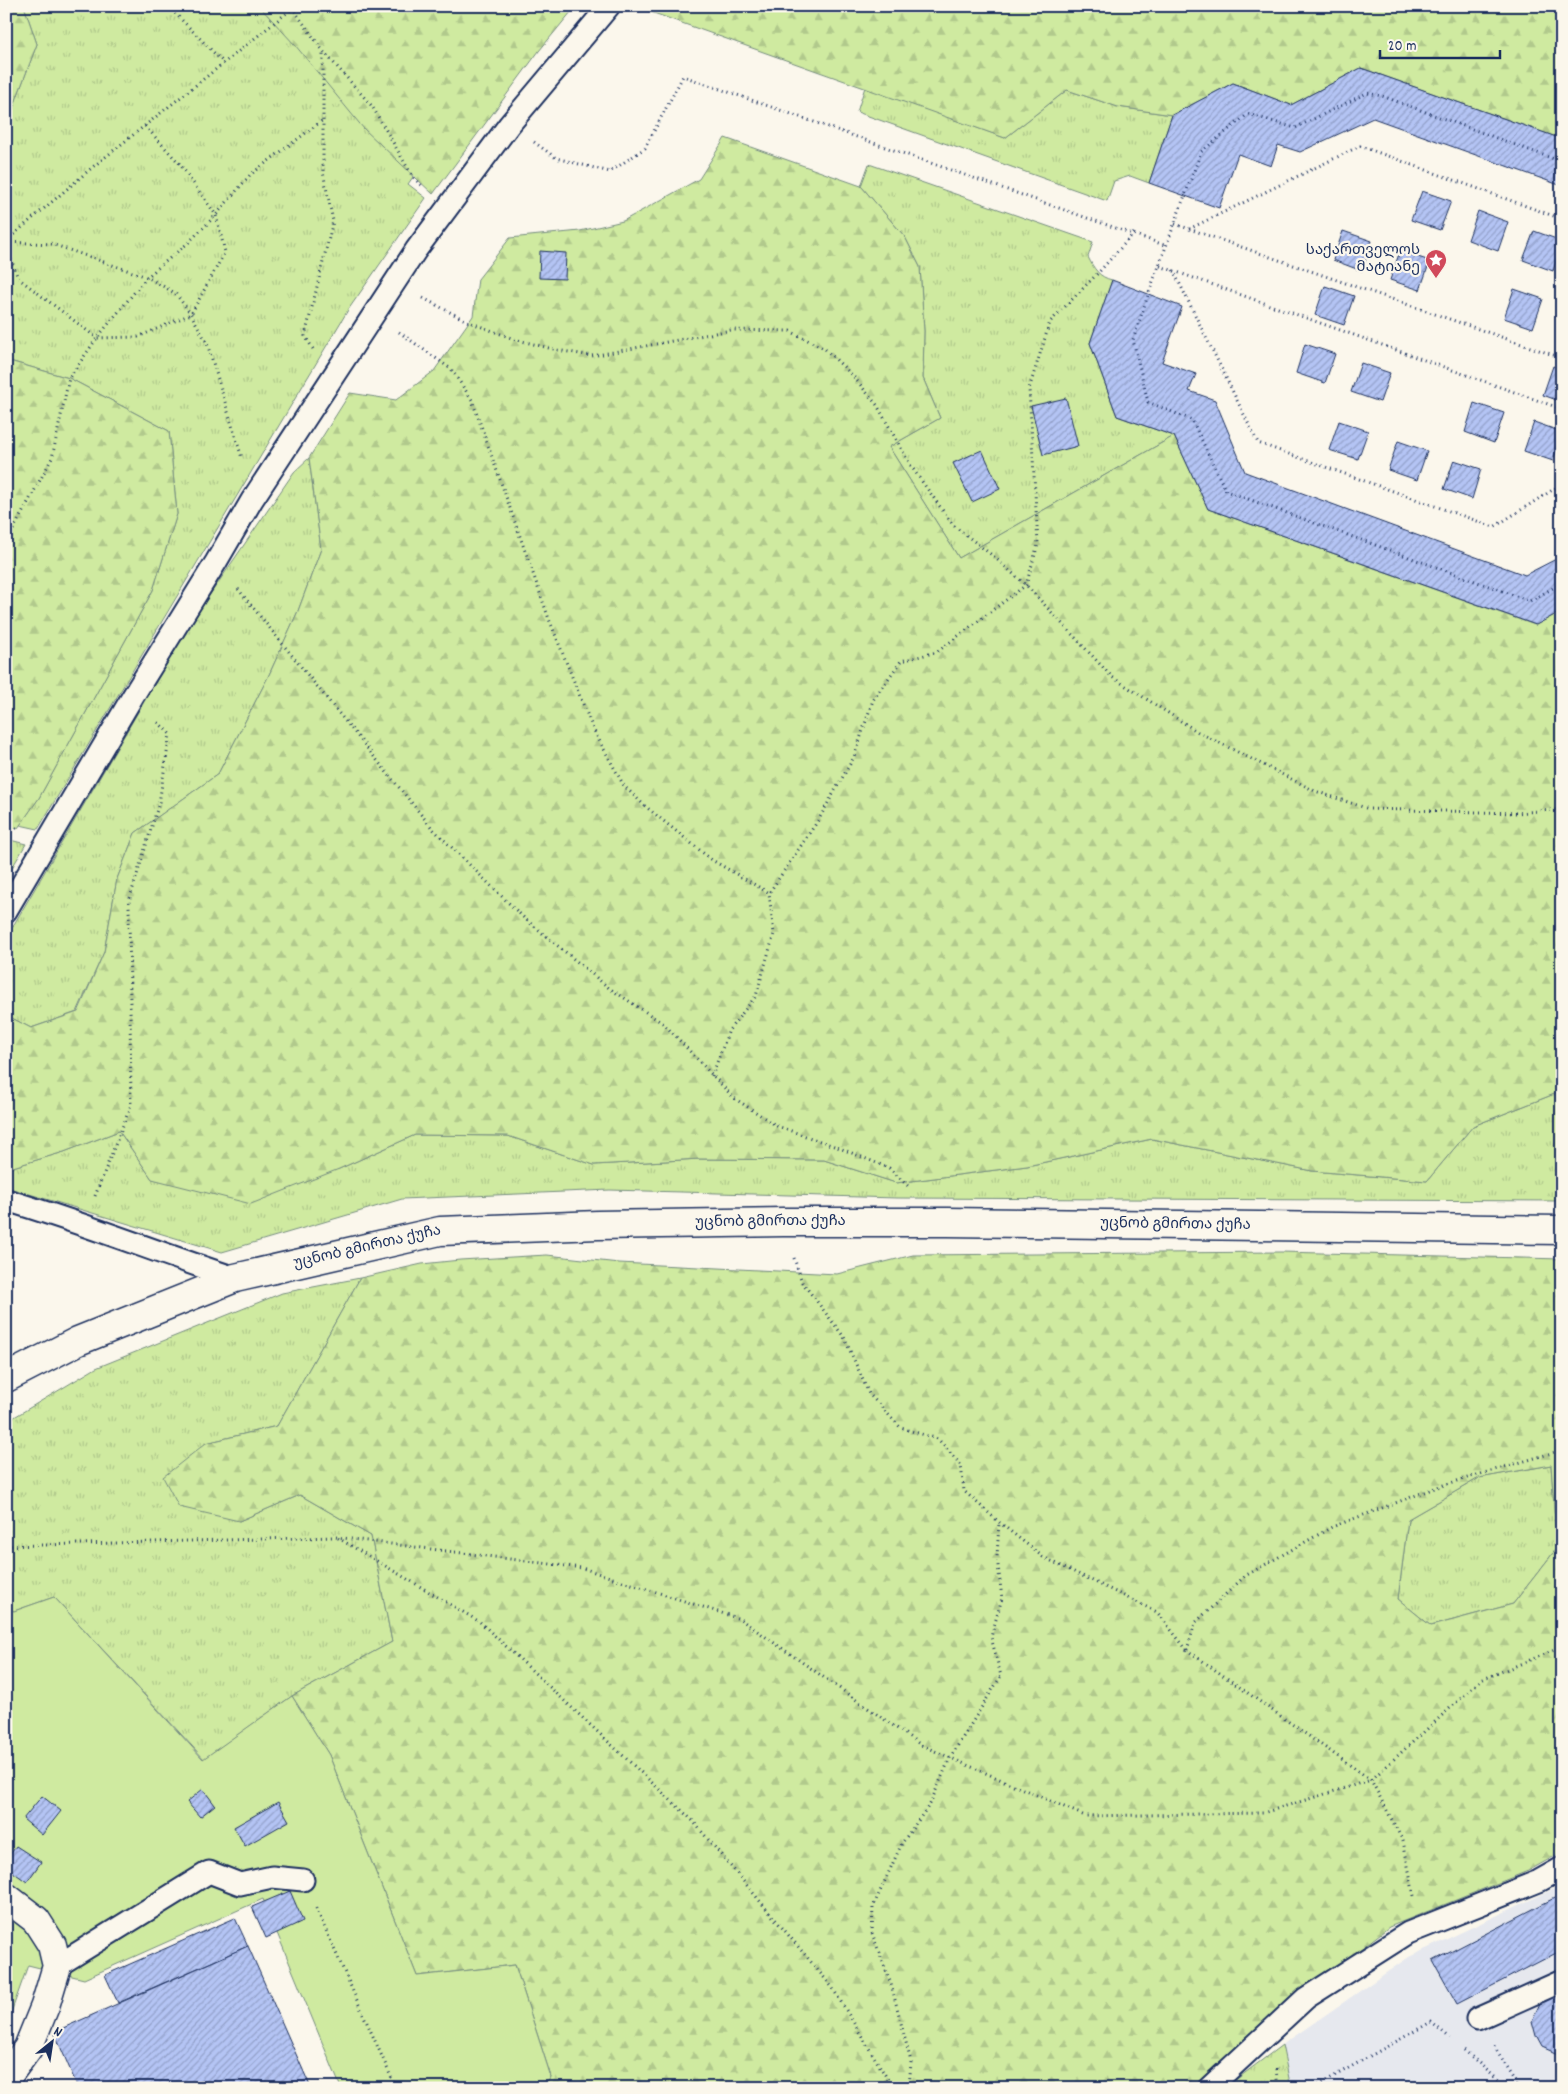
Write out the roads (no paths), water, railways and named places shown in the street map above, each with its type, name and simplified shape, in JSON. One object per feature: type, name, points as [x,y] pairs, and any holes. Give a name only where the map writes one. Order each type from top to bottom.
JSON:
[{"type":"main road","name":"უცნობ გმირთა ქუჩა","points":[[6,1378],[78,1341],[235,1278],[440,1231],[598,1225],[783,1222],[947,1222],[1562,1230]]},
{"type":"main road","points":[[6,1898],[36,1920],[52,1946],[57,1966],[45,2006],[28,2048],[6,2078]]},
{"type":"lane","points":[[6,911],[252,500],[374,314],[445,208],[509,125],[609,6]]},
{"type":"lane","points":[[6,1200],[83,1224],[156,1252],[235,1278]]},
{"type":"lane","points":[[1209,2088],[1306,1998],[1408,1933],[1539,1881],[1562,1868]]},
{"type":"lane","points":[[57,1966],[209,1872],[240,1884],[272,1877],[303,1880]]},
{"type":"lane","points":[[1478,2019],[1562,1981]]},
{"type":"place","name":"საქართველოს მატიანე","points":[[1436,279]]}]
